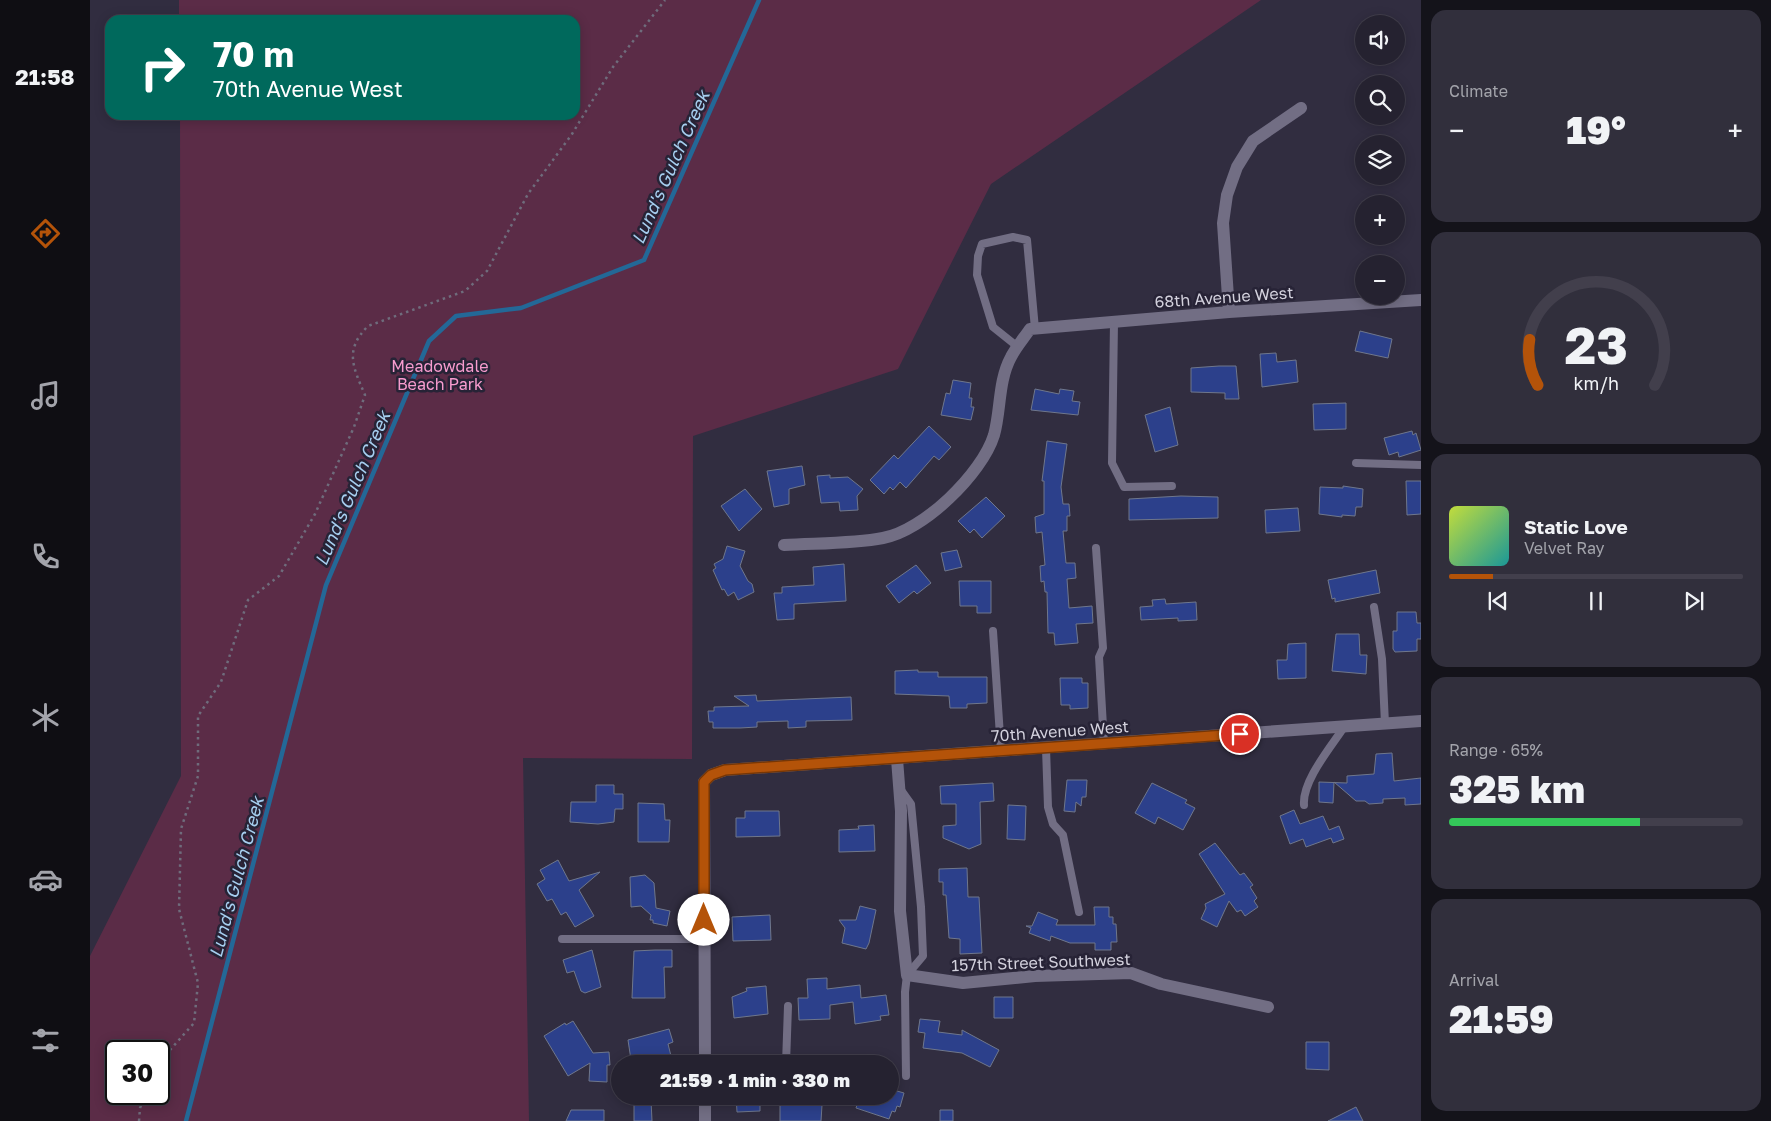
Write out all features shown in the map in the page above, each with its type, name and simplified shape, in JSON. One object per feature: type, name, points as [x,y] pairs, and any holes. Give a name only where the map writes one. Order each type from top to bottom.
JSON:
[{"type":"street","points":[[1229,312],[1223,224],[1227,195],[1238,167],[1253,142],[1301,108]]},
{"type":"street","name":"68th Avenue West","points":[[1033,329],[1229,312],[1421,300]]},
{"type":"street","points":[[784,545],[884,538],[922,522],[962,484],[983,459],[994,435],[1000,396],[1010,358],[1033,329]]},
{"type":"street","name":"70th Avenue West","points":[[704,939],[704,782],[711,775],[725,770],[1421,721]]},
{"type":"street","points":[[897,759],[900,911],[907,975]]},
{"type":"street","points":[[704,939],[705,1055]]},
{"type":"street","name":"157th Street Southwest","points":[[907,975],[962,983],[1035,976],[1132,973],[1161,984],[1268,1006]]},
{"type":"street","points":[[705,1105],[706,1121]]},
{"type":"lane","points":[[1018,347],[993,327],[977,275],[978,256],[982,244],[1013,237],[1027,240],[1033,329]]},
{"type":"lane","points":[[1114,322],[1112,463],[1124,487],[1172,486]]},
{"type":"lane","points":[[1356,463],[1421,465]]},
{"type":"lane","points":[[1096,548],[1103,648],[1099,657],[1104,744]]},
{"type":"lane","points":[[1374,607],[1382,658],[1385,724]]},
{"type":"lane","points":[[993,631],[1001,752]]},
{"type":"lane","points":[[1304,805],[1303,796],[1308,784],[1344,727]]},
{"type":"lane","points":[[1046,748],[1048,806],[1053,824],[1063,835],[1080,912]]},
{"type":"lane","points":[[899,788],[910,804],[921,906],[923,956],[907,975],[905,992],[906,1076]]},
{"type":"lane","points":[[562,939],[704,939]]},
{"type":"lane","points":[[786,1055],[788,1006]]},
{"type":"path","points":[[170,1050],[194,1023],[198,983],[179,909],[181,828],[198,776],[198,716],[221,682],[248,600],[279,576],[315,514],[354,427],[365,395],[352,366],[357,338],[368,326],[464,291],[487,272],[528,194],[572,134],[613,67],[664,0]]},
{"type":"path","points":[[139,1121],[141,1105]]},
{"type":"green space","name":"Meadowdale Beach Park","points":[[179,0],[1261,0],[991,184],[898,369],[693,436],[692,759],[523,758],[529,1121],[90,1121],[90,956],[181,776],[180,120],[580,120],[580,15],[179,15]]},
{"type":"building","points":[[1360,331],[1392,339],[1388,358],[1355,351]]},
{"type":"building","points":[[1276,353],[1277,362],[1296,360],[1298,382],[1262,387],[1260,354]]},
{"type":"building","points":[[1236,366],[1239,399],[1225,399],[1225,393],[1191,392],[1191,368]]},
{"type":"building","points":[[953,380],[971,383],[969,398],[972,398],[971,407],[974,407],[971,420],[941,415],[946,393],[950,394]]},
{"type":"building","points":[[1035,389],[1059,394],[1060,389],[1074,391],[1072,401],[1080,402],[1078,415],[1031,410]]},
{"type":"building","points":[[1346,403],[1346,429],[1314,430],[1313,404]]},
{"type":"building","points":[[1170,407],[1178,445],[1155,452],[1145,415]]},
{"type":"building","points":[[929,426],[951,447],[939,460],[934,456],[906,488],[900,482],[893,490],[890,487],[884,494],[870,480],[894,455],[898,459]]},
{"type":"building","points":[[1412,431],[1413,435],[1416,433],[1421,450],[1399,457],[1398,452],[1389,455],[1384,438]]},
{"type":"building","points":[[1047,441],[1067,444],[1061,487],[1063,504],[1069,504],[1070,516],[1067,516],[1067,531],[1063,531],[1066,563],[1075,563],[1076,578],[1067,579],[1069,608],[1092,606],[1093,623],[1076,624],[1078,643],[1055,645],[1054,633],[1048,633],[1047,592],[1045,592],[1044,581],[1041,582],[1040,566],[1045,565],[1042,532],[1036,533],[1035,517],[1044,514],[1044,481],[1042,481]]},
{"type":"building","points":[[802,466],[805,485],[789,489],[789,504],[774,507],[767,471]]},
{"type":"building","points":[[830,475],[830,478],[848,477],[863,489],[857,496],[858,510],[840,511],[839,502],[821,503],[817,476]]},
{"type":"building","points":[[1406,481],[1421,481],[1421,514],[1407,515]]},
{"type":"building","points":[[1343,486],[1363,489],[1362,507],[1356,507],[1355,516],[1342,515],[1342,517],[1319,514],[1320,487],[1343,488]]},
{"type":"building","points":[[745,489],[762,509],[739,531],[721,506]]},
{"type":"building","points":[[1181,496],[1218,497],[1218,518],[1129,520],[1129,499]]},
{"type":"building","points":[[986,497],[1005,516],[982,538],[974,529],[970,533],[958,521]]},
{"type":"building","points":[[1298,508],[1300,531],[1266,533],[1265,510]]},
{"type":"building","points":[[727,546],[745,551],[740,566],[748,581],[752,584],[754,592],[738,600],[734,592],[728,596],[724,589],[722,590],[713,570],[716,568],[714,564],[723,559]]},
{"type":"building","points":[[957,550],[962,567],[945,571],[941,553]]},
{"type":"building","points":[[844,564],[846,601],[794,604],[794,619],[777,620],[774,593],[782,593],[782,587],[814,585],[813,567]]},
{"type":"building","points":[[916,565],[931,583],[917,594],[914,591],[899,603],[886,586]]},
{"type":"building","points":[[1376,570],[1380,593],[1335,602],[1335,598],[1332,599],[1328,580]]},
{"type":"building","points":[[959,581],[991,581],[991,613],[977,613],[977,606],[960,606]]},
{"type":"building","points":[[1165,599],[1166,604],[1196,602],[1197,620],[1178,621],[1178,618],[1141,620],[1140,607],[1153,606],[1152,600]]},
{"type":"building","points":[[1397,612],[1416,612],[1417,623],[1421,623],[1421,639],[1417,639],[1417,651],[1395,652],[1393,649],[1393,631],[1397,631]]},
{"type":"building","points":[[1336,634],[1359,634],[1360,655],[1367,655],[1366,674],[1332,671]]},
{"type":"building","points":[[1306,643],[1306,678],[1278,679],[1277,660],[1287,660],[1288,644]]},
{"type":"building","points":[[918,670],[918,672],[938,672],[938,677],[987,677],[987,703],[967,704],[967,708],[950,708],[949,696],[895,694],[895,671]]},
{"type":"building","points":[[1060,678],[1082,678],[1082,683],[1088,683],[1088,708],[1070,709],[1070,705],[1061,705]]},
{"type":"building","points":[[756,695],[757,701],[851,697],[852,720],[806,721],[806,727],[788,728],[788,721],[757,722],[757,727],[740,728],[713,728],[713,722],[709,722],[708,711],[714,711],[714,707],[749,706],[734,696]]},
{"type":"building","points":[[1392,753],[1394,781],[1421,778],[1421,804],[1405,805],[1405,798],[1383,799],[1383,803],[1369,804],[1365,801],[1356,801],[1335,783],[1347,783],[1347,776],[1374,774],[1376,754]]},
{"type":"building","points":[[1067,780],[1087,780],[1086,797],[1082,797],[1081,806],[1076,802],[1075,812],[1064,811]]},
{"type":"building","points":[[1319,782],[1334,783],[1333,803],[1319,802]]},
{"type":"building","points":[[993,783],[994,801],[980,802],[981,844],[969,849],[943,838],[943,826],[956,825],[956,804],[941,804],[940,786]]},
{"type":"building","points":[[1152,783],[1187,800],[1185,803],[1195,808],[1183,830],[1158,817],[1155,824],[1135,813]]},
{"type":"building","points":[[596,785],[614,785],[614,794],[623,794],[623,809],[615,809],[614,822],[598,824],[570,822],[571,802],[596,802]]},
{"type":"building","points":[[638,803],[664,804],[665,820],[670,820],[669,842],[638,842]]},
{"type":"building","points":[[1008,805],[1026,806],[1025,840],[1007,839]]},
{"type":"building","points":[[1294,810],[1300,824],[1323,816],[1329,830],[1339,826],[1344,839],[1333,843],[1331,838],[1306,847],[1303,839],[1290,844],[1280,816]]},
{"type":"building","points":[[745,811],[779,811],[780,836],[736,837],[736,818],[745,818]]},
{"type":"building","points":[[874,825],[875,851],[839,852],[839,830],[859,829],[858,826]]},
{"type":"building","points":[[1215,843],[1240,875],[1244,873],[1253,885],[1250,887],[1257,898],[1254,901],[1258,907],[1245,916],[1241,910],[1237,912],[1229,901],[1217,927],[1201,919],[1206,908],[1205,904],[1225,894],[1199,854]]},
{"type":"building","points":[[558,860],[569,881],[600,872],[579,890],[594,916],[575,927],[566,912],[561,915],[552,899],[547,901],[537,884],[545,879],[540,870]]},
{"type":"building","points":[[967,868],[968,897],[979,897],[982,953],[960,954],[960,939],[949,938],[946,895],[943,895],[943,882],[939,882],[939,869]]},
{"type":"building","points":[[645,875],[654,883],[656,908],[670,911],[667,926],[653,923],[653,920],[650,920],[651,915],[641,906],[631,907],[630,877]]},
{"type":"building","points":[[860,906],[876,910],[866,949],[842,943],[845,928],[839,920],[856,920]]},
{"type":"building","points":[[1094,907],[1109,907],[1109,917],[1113,917],[1113,924],[1116,924],[1117,942],[1111,942],[1111,950],[1095,950],[1095,943],[1070,943],[1051,936],[1050,941],[1029,933],[1031,928],[1026,926],[1032,926],[1038,912],[1058,920],[1056,925],[1095,925]]},
{"type":"building","points":[[770,915],[771,940],[733,941],[732,917]]},
{"type":"building","points":[[592,950],[601,987],[585,993],[581,991],[574,971],[567,973],[563,960]]},
{"type":"building","points":[[672,950],[672,967],[664,967],[665,998],[632,998],[634,951]]},
{"type":"building","points":[[827,978],[827,989],[860,985],[861,998],[886,995],[889,1015],[880,1016],[881,1020],[855,1024],[853,1002],[830,1005],[830,1019],[799,1020],[798,998],[808,998],[807,979]]},
{"type":"building","points":[[766,986],[768,1014],[734,1018],[732,997],[747,991],[746,988]]},
{"type":"building","points":[[994,997],[1013,997],[1013,1018],[994,1018]]},
{"type":"building","points":[[920,1019],[940,1021],[938,1032],[962,1035],[962,1030],[999,1050],[990,1067],[962,1053],[923,1048],[925,1033],[918,1032]]},
{"type":"building","points":[[573,1021],[593,1053],[609,1052],[610,1065],[607,1065],[607,1082],[589,1081],[590,1063],[568,1076],[544,1036],[565,1023],[566,1025]]},
{"type":"building","points":[[669,1029],[673,1042],[668,1044],[671,1055],[630,1055],[628,1040]]},
{"type":"building","points":[[1306,1042],[1329,1042],[1329,1070],[1306,1069]]},
{"type":"building","points":[[899,1092],[904,1093],[900,1107],[897,1106],[895,1112],[892,1111],[889,1119],[856,1108],[857,1105],[899,1105]]},
{"type":"building","points":[[634,1105],[651,1105],[652,1121],[634,1121]]},
{"type":"building","points":[[737,1105],[760,1105],[760,1111],[737,1112]]},
{"type":"building","points":[[780,1105],[822,1105],[821,1121],[780,1121]]},
{"type":"building","points":[[1356,1107],[1363,1121],[1328,1121]]},
{"type":"building","points":[[571,1110],[604,1110],[604,1121],[566,1121]]},
{"type":"building","points":[[940,1110],[953,1110],[953,1121],[940,1121]]},
{"type":"waterway","name":"Lund's Gulch Creek","points":[[186,1121],[326,585],[429,341],[456,316],[521,308],[644,260],[759,0]]},
{"type":"route","points":[[704,920],[704,782],[711,775],[725,770],[1240,734]]}]
